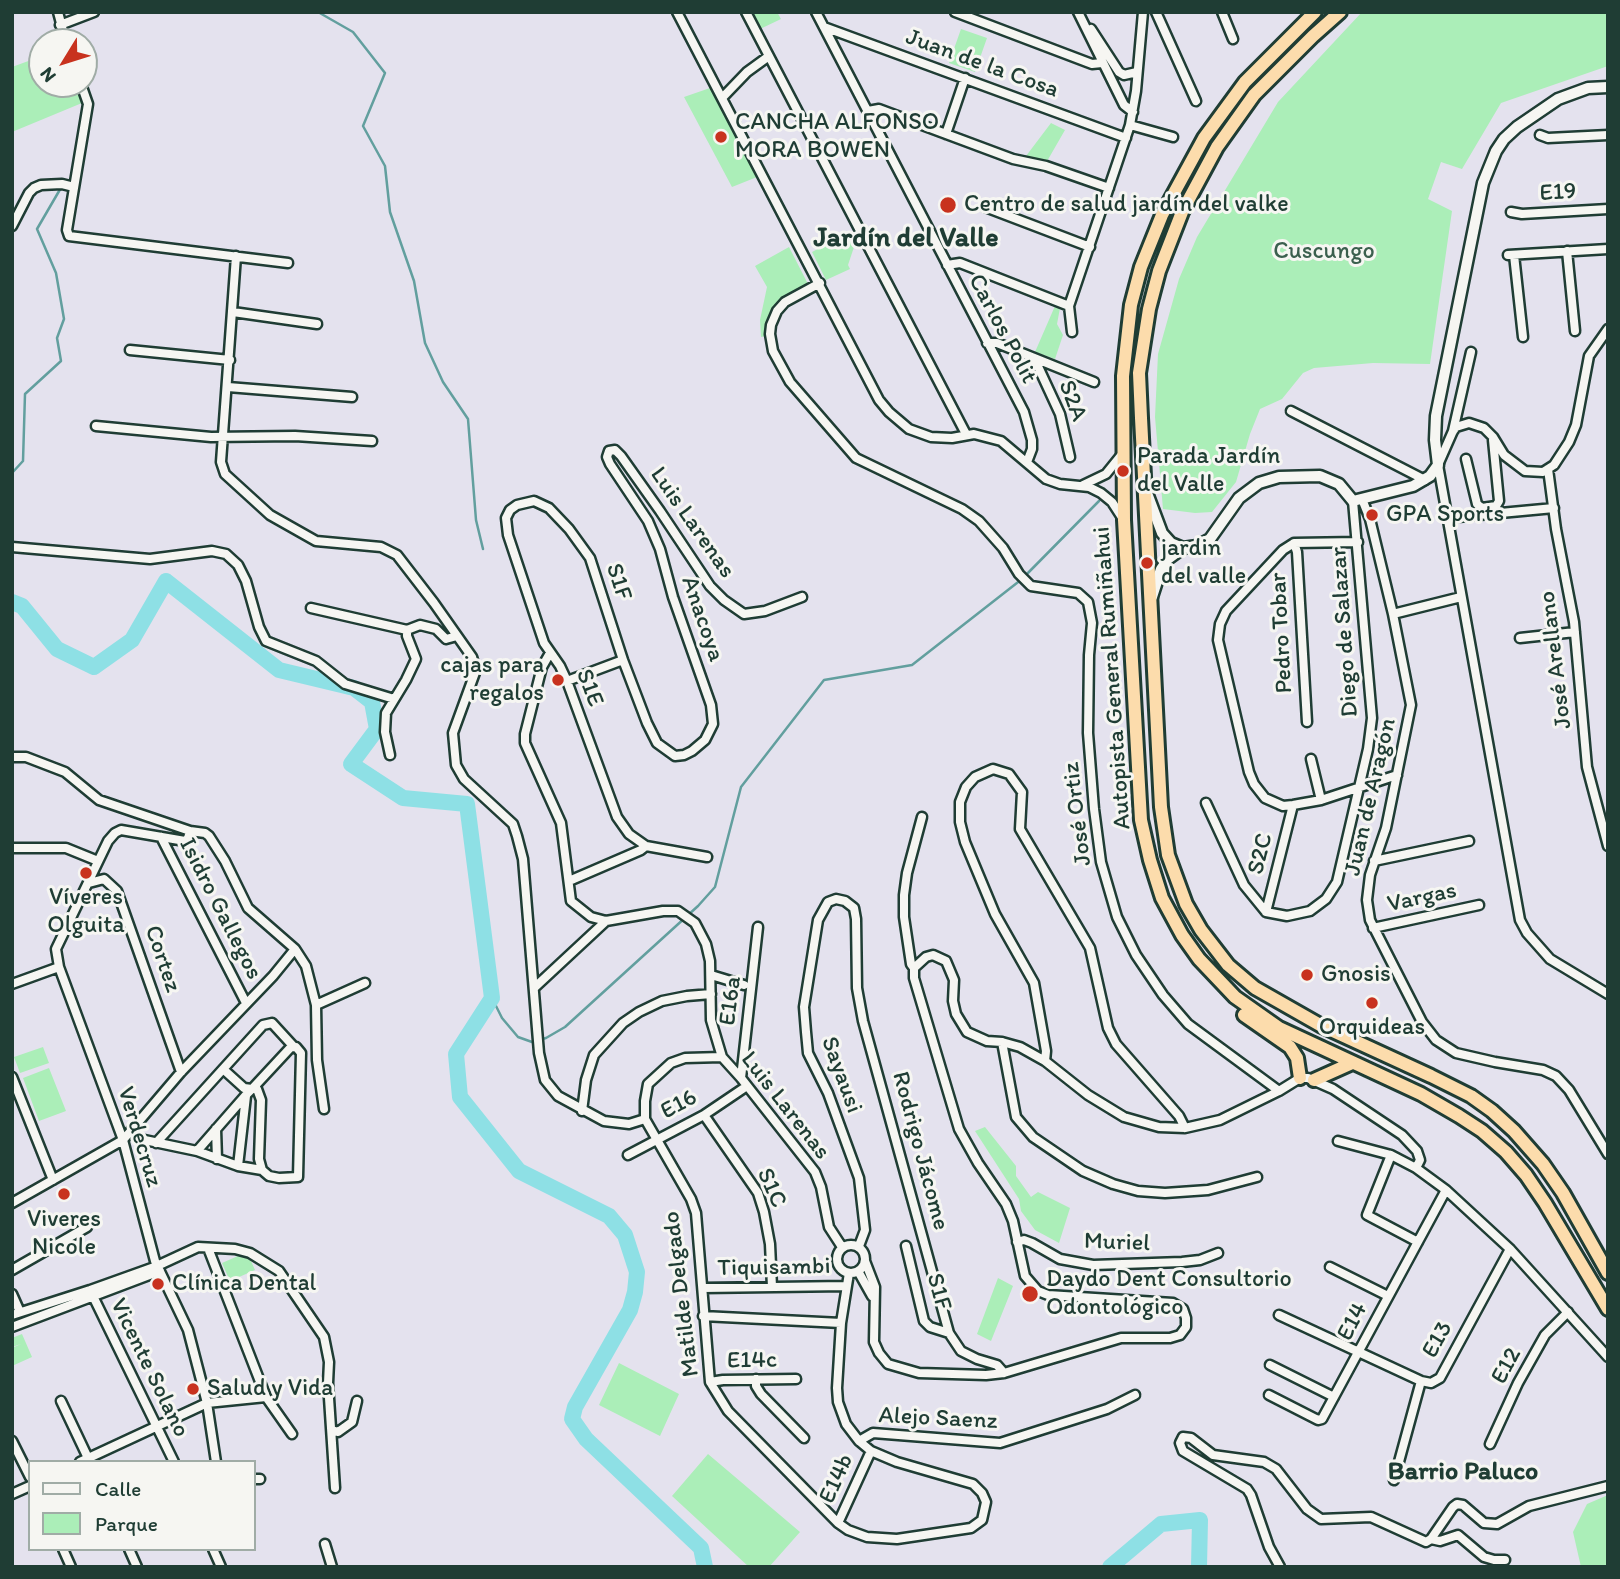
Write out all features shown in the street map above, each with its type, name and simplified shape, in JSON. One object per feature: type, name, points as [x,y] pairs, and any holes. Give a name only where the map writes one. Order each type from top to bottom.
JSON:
[{"type":"highway","name":"Autopista General Rumiñahui","points":[[1315,12],[1245,82],[1204,138],[1162,215],[1141,267],[1131,305],[1123,376],[1124,520],[1141,820],[1150,860],[1163,898],[1182,935],[1212,973],[1254,1012],[1279,1028],[1421,1094],[1482,1131],[1506,1152],[1545,1203],[1608,1309]]},
{"type":"highway","name":"Autopista General Rumiñahui","points":[[1340,12],[1254,95],[1217,147],[1182,212],[1159,271],[1149,309],[1139,373],[1164,835],[1186,904],[1201,930],[1228,965],[1255,988],[1320,1025],[1471,1096],[1492,1111],[1543,1164],[1568,1201],[1608,1273]]},
{"type":"highway","points":[[1212,973],[1231,1003],[1290,1047],[1297,1058],[1300,1078]]},
{"type":"highway","points":[[1314,1080],[1352,1063]]},
{"type":"street","points":[[58,12],[61,28]]},
{"type":"street","points":[[60,25],[94,12]]},
{"type":"street","points":[[677,12],[879,400],[889,412],[909,429],[931,437],[983,435],[1001,441],[1053,483],[1082,486],[1107,497],[1124,520]]},
{"type":"street","points":[[746,12],[966,435]]},
{"type":"street","name":"Carlos Polit","points":[[816,12],[1027,421],[1032,449],[1027,462]]},
{"type":"street","points":[[955,12],[1092,64],[1102,63]]},
{"type":"street","points":[[1078,12],[1124,105],[1133,112]]},
{"type":"street","points":[[1078,12],[1119,72],[1124,75],[1137,72]]},
{"type":"street","points":[[1072,332],[1069,306],[1133,112],[1143,12]]},
{"type":"street","points":[[1156,12],[1196,101]]},
{"type":"street","points":[[1222,12],[1233,38]]},
{"type":"street","name":"Juan de la Cosa","points":[[824,27],[1126,138]]},
{"type":"street","points":[[722,98],[747,72],[769,56]]},
{"type":"street","points":[[946,134],[965,78]]},
{"type":"street","points":[[1608,88],[1588,88],[1558,99],[1517,127],[1496,151],[1483,183],[1436,416],[1438,465],[1520,920],[1527,933],[1549,959],[1608,994]]},
{"type":"street","points":[[86,98],[88,104],[67,230],[69,236],[288,263]]},
{"type":"street","points":[[868,111],[879,109],[1024,162],[1046,166],[1109,188]]},
{"type":"street","points":[[1130,125],[1173,137]]},
{"type":"street","points":[[1540,135],[1548,138],[1608,135]]},
{"type":"street","points":[[12,226],[34,188],[62,184],[74,187]]},
{"type":"street","points":[[985,207],[1090,247]]},
{"type":"street","name":"E19","points":[[1511,212],[1522,214],[1608,209]]},
{"type":"street","points":[[1523,337],[1511,255],[1608,248]]},
{"type":"street","points":[[1567,251],[1576,331]]},
{"type":"street","points":[[236,256],[221,462],[225,474],[270,515],[316,541],[381,547],[397,555],[472,657],[475,670],[453,733],[456,765],[464,779],[513,824],[523,859],[539,1046],[545,1080],[558,1096],[582,1111],[604,1121],[629,1124],[645,1119],[648,1084],[671,1063],[685,1058],[722,1058]]},
{"type":"street","points":[[947,265],[960,262],[1069,306]]},
{"type":"street","name":"José Ortiz","points":[[820,283],[785,302],[774,317],[771,343],[785,375],[856,458],[962,509],[979,521],[1031,586],[1072,592],[1088,602],[1092,623],[1088,672],[1088,733],[1094,809],[1101,862],[1117,917],[1136,955],[1163,995],[1188,1024],[1279,1091]]},
{"type":"street","points":[[233,312],[317,324]]},
{"type":"street","points":[[1453,431],[1456,427],[1469,423],[1484,428],[1504,455],[1525,471],[1543,472],[1548,469],[1554,465],[1569,442],[1576,425],[1589,356],[1608,329]]},
{"type":"street","points":[[987,343],[998,343],[1094,382]]},
{"type":"street","points":[[130,350],[230,360]]},
{"type":"street","points":[[1150,601],[1165,563],[1184,548],[1197,546],[1210,539],[1239,498],[1268,480],[1279,477],[1320,476],[1339,484],[1358,500],[1426,480],[1438,465],[1453,431],[1471,352]]},
{"type":"street","name":"S2A","points":[[1035,360],[1060,414],[1070,457]]},
{"type":"street","points":[[228,387],[352,397]]},
{"type":"street","points":[[1291,411],[1426,480]]},
{"type":"street","points":[[96,426],[223,437],[295,436],[372,441]]},
{"type":"street","points":[[1466,459],[1477,504],[1482,508],[1496,506],[1499,501],[1493,437]]},
{"type":"street","name":"Luis Larenas","points":[[610,464],[608,451],[615,450],[710,586],[744,614],[765,611],[802,597]]},
{"type":"street","points":[[1082,486],[1106,474],[1123,453]]},
{"type":"street","name":"Anacoya","points":[[610,464],[648,522],[656,540],[711,705],[713,724],[705,740],[692,751],[675,756],[657,743]]},
{"type":"street","name":"José Arellano","points":[[1548,469],[1575,632],[1587,767],[1608,846]]},
{"type":"street","points":[[1144,485],[1162,533],[1171,543],[1184,548]]},
{"type":"street","name":"Diego de Salazar","points":[[1266,912],[1287,916],[1310,911],[1326,899],[1337,881],[1368,749],[1373,718],[1358,500]]},
{"type":"street","name":"Juan de Aragón","points":[[1358,500],[1370,519],[1411,705],[1386,828],[1374,861],[1367,900],[1373,928],[1422,1022],[1436,1040],[1456,1052],[1543,1070],[1556,1076],[1569,1090],[1608,1154]]},
{"type":"street","name":"S1F","points":[[508,536],[506,518],[510,510],[517,505],[534,501],[549,508],[569,529],[590,558],[623,660],[657,743]]},
{"type":"street","points":[[1447,518],[1554,508]]},
{"type":"street","name":"S1E","points":[[508,536],[544,643],[567,681],[617,817],[629,834],[646,846]]},
{"type":"street","points":[[1359,542],[1294,543],[1283,550],[1236,599],[1220,624],[1218,639],[1249,772],[1254,783],[1270,802],[1283,806],[1321,800],[1396,775]]},
{"type":"street","name":"Pedro Tobar","points":[[1294,543],[1297,552],[1307,722]]},
{"type":"street","points":[[12,547],[150,559],[212,551],[226,554],[238,565],[246,581],[259,627],[267,641],[316,661],[345,684],[394,699]]},
{"type":"street","points":[[1393,614],[1461,597]]},
{"type":"street","points":[[311,608],[408,630],[420,625],[436,629],[446,639],[457,636]]},
{"type":"street","points":[[390,755],[386,713],[416,659],[407,636],[408,630]]},
{"type":"street","points":[[1520,638],[1575,632]]},
{"type":"street","points":[[551,653],[545,658],[542,667],[525,743],[561,823],[571,901],[591,917],[606,921]]},
{"type":"street","points":[[567,681],[623,660]]},
{"type":"street","points":[[12,757],[26,757],[65,772],[99,800],[209,836],[225,861],[248,908],[295,948],[306,966],[316,1005],[317,1060],[324,1109]]},
{"type":"street","points":[[1311,759],[1321,800]]},
{"type":"street","points":[[1045,1061],[1046,1051],[1034,983],[995,914],[965,842],[960,822],[960,802],[966,788],[975,777],[992,769],[1009,774],[1022,792],[1020,829],[1090,948],[1108,1028],[1116,1044],[1179,1116],[1185,1128]]},
{"type":"street","points":[[1206,803],[1244,885],[1266,912]]},
{"type":"street","name":"S2C","points":[[1266,912],[1293,805]]},
{"type":"street","points":[[865,1261],[858,1271],[849,1273],[841,1268],[837,1260],[842,1247],[859,1246],[865,1255],[875,1287],[874,1342],[888,1364],[919,1373],[986,1376],[1004,1373],[1121,1338],[1170,1338],[1180,1335],[1186,1327],[1183,1309],[1173,1303],[1048,1295],[1038,1291],[1025,1276],[1006,1204],[959,1129],[914,978],[904,917],[904,895],[906,873],[922,817]]},
{"type":"street","name":"Isidro Gallegos","points":[[99,861],[108,841],[121,830],[161,836],[246,1003]]},
{"type":"street","points":[[161,836],[185,841],[190,831]]},
{"type":"street","points":[[1374,861],[1469,841]]},
{"type":"street","points":[[569,881],[646,846],[707,857]]},
{"type":"street","points":[[12,984],[58,967],[56,949],[99,861],[66,848],[13,850]]},
{"type":"street","name":"Cortez","points":[[89,883],[104,879],[117,891],[181,1072]]},
{"type":"street","name":"Sayausi","points":[[854,908],[845,901],[836,900],[828,902],[822,909],[804,1007],[808,1053],[828,1093],[861,1187],[865,1230],[859,1246]]},
{"type":"street","name":"Vargas","points":[[1373,928],[1479,905]]},
{"type":"street","name":"Rodrigo Jácome","points":[[854,908],[857,988],[863,1021],[949,1333],[961,1351],[997,1365],[1004,1373]]},
{"type":"street","name":"Luis Larenas","points":[[606,921],[663,911],[681,913],[700,931],[710,961],[711,1020],[722,1058],[815,1172],[821,1187],[829,1227],[842,1247]]},
{"type":"street","points":[[534,988],[606,921]]},
{"type":"street","name":"E16a","points":[[741,1078],[758,927]]},
{"type":"street","points":[[12,1203],[123,1140],[181,1072],[273,976],[295,948]]},
{"type":"street","points":[[914,968],[933,954],[946,961],[954,980],[953,1000],[961,1024],[977,1037],[1020,1047],[1045,1061],[1088,1095],[1124,1117],[1159,1127],[1185,1128],[1220,1120],[1300,1078],[1314,1080],[1333,1089],[1402,1135],[1417,1151],[1420,1160],[1416,1168]]},
{"type":"street","name":"Verdecruz","points":[[58,967],[123,1140],[158,1268],[187,1330],[208,1403],[216,1460]]},
{"type":"street","points":[[711,975],[744,985]]},
{"type":"street","points":[[316,1005],[365,982]]},
{"type":"street","points":[[582,1111],[586,1080],[594,1055],[623,1023],[662,1001],[711,994]]},
{"type":"street","points":[[130,1132],[139,1139],[156,1143],[197,1151],[238,1166],[262,1170],[269,1176],[298,1177],[301,1053],[272,1023],[268,1023],[259,1029],[156,1143]]},
{"type":"street","points":[[1002,1042],[1016,1117],[1033,1137],[1083,1171],[1113,1184],[1138,1191],[1165,1194],[1208,1190],[1257,1177]]},
{"type":"street","points":[[197,1151],[249,1092],[294,1047]]},
{"type":"street","points":[[223,1069],[249,1092]]},
{"type":"street","points":[[13,1078],[53,1180]]},
{"type":"street","name":"E16","points":[[628,1155],[704,1115],[747,1086]]},
{"type":"street","points":[[249,1092],[257,1089],[260,1093],[259,1159],[262,1170]]},
{"type":"street","points":[[238,1166],[249,1092]]},
{"type":"street","name":"S1C","points":[[704,1115],[758,1193],[770,1244],[772,1287]]},
{"type":"street","name":"Matilde Delgado","points":[[645,1119],[691,1199],[696,1213],[710,1382],[728,1410],[838,1523],[857,1534],[897,1539],[971,1528],[982,1520],[986,1502],[973,1484],[897,1462],[871,1451],[859,1441]]},
{"type":"street","points":[[216,1129],[217,1158]]},
{"type":"street","points":[[1338,1140],[1391,1155],[1416,1168],[1446,1190],[1510,1250],[1608,1357]]},
{"type":"street","points":[[1391,1155],[1367,1215],[1418,1242]]},
{"type":"street","name":"E14","points":[[1269,1395],[1320,1420],[1446,1190]]},
{"type":"street","points":[[12,1270],[87,1227]]},
{"type":"street","name":"Muriel","points":[[1017,1242],[1024,1240],[1060,1259],[1093,1265],[1182,1262],[1200,1260],[1218,1253]]},
{"type":"street","name":"S1F","points":[[906,1246],[924,1321],[930,1328],[949,1333]]},
{"type":"street","points":[[12,1327],[158,1268],[198,1247],[235,1249],[250,1253],[279,1271],[324,1338],[329,1362],[335,1489]]},
{"type":"street","points":[[208,1248],[266,1397],[292,1434]]},
{"type":"street","name":"E13","points":[[1394,1480],[1420,1381],[1431,1383],[1440,1377],[1510,1250]]},
{"type":"street","points":[[1330,1267],[1388,1296]]},
{"type":"street","points":[[858,1271],[873,1298]]},
{"type":"street","points":[[849,1273],[841,1323],[837,1388],[838,1402],[846,1424],[859,1441]]},
{"type":"street","name":"Tiquisambi","points":[[703,1288],[846,1286]]},
{"type":"street","points":[[12,1294],[16,1313],[92,1294]]},
{"type":"street","name":"Vicente Solano","points":[[92,1294],[172,1460]]},
{"type":"street","name":"E12","points":[[1490,1444],[1545,1335],[1567,1312]]},
{"type":"street","points":[[1279,1315],[1420,1381]]},
{"type":"street","points":[[703,1316],[841,1323]]},
{"type":"street","points":[[1270,1365],[1334,1397]]},
{"type":"street","points":[[757,1379],[756,1386],[761,1394],[804,1438]]},
{"type":"street","name":"E14c","points":[[710,1382],[796,1379]]},
{"type":"street","name":"Alejo Saenz","points":[[859,1441],[873,1433],[1000,1443],[1107,1409],[1135,1395]]},
{"type":"street","points":[[61,1401],[84,1460],[208,1403],[266,1397]]},
{"type":"street","points":[[332,1430],[338,1432],[352,1422],[357,1401]]},
{"type":"street","points":[[1280,1567],[1269,1547],[1247,1489],[1183,1451],[1180,1443],[1184,1437],[1191,1438],[1213,1455],[1264,1462],[1276,1469],[1307,1509],[1321,1519],[1371,1517],[1426,1542],[1457,1504],[1463,1505],[1484,1523],[1497,1524],[1529,1506],[1608,1486]]},
{"type":"street","points":[[12,1441],[28,1473]]},
{"type":"street","name":"E14b","points":[[838,1523],[871,1451]]},
{"type":"street","points":[[12,1494],[28,1487]]},
{"type":"street","points":[[1431,1539],[1440,1541],[1458,1535],[1483,1557],[1505,1560]]},
{"type":"street","points":[[325,1544],[332,1567]]},
{"type":"street","points":[[64,1551],[71,1567]]},
{"type":"street","points":[[130,1551],[137,1567]]},
{"type":"street","points":[[214,1551],[221,1567]]},
{"type":"green space","points":[[748,12],[777,12],[781,19],[758,30]]},
{"type":"green space","name":"Cuscungo","points":[[1362,12],[1608,12],[1608,66],[1501,103],[1462,169],[1441,162],[1428,199],[1452,211],[1430,364],[1373,363],[1314,368],[1303,373],[1282,399],[1260,409],[1236,482],[1212,512],[1163,509],[1155,417],[1158,354],[1179,279],[1197,237],[1278,102]]},
{"type":"green space","points":[[961,29],[987,38],[975,72],[949,63]]},
{"type":"green space","points":[[28,61],[28,98],[80,98],[82,103],[12,132],[12,67]]},
{"type":"green space","name":"CANCHA ALFONSO MORA BOWEN","points":[[710,88],[757,177],[732,187],[684,97]]},
{"type":"green space","points":[[1051,123],[1065,130],[1046,163],[1023,160]]},
{"type":"green space","points":[[859,232],[848,265],[850,269],[826,280],[812,252],[833,241],[837,244]]},
{"type":"green space","points":[[789,247],[808,284],[786,297],[770,312],[766,336],[761,337],[760,320],[767,287],[755,266]]},
{"type":"green space","points":[[1055,306],[1060,308],[1057,324],[1063,335],[1055,359],[1035,352]]},
{"type":"green space","points":[[43,1047],[49,1063],[20,1073],[14,1057]]},
{"type":"green space","points":[[49,1068],[66,1111],[39,1121],[23,1078]]},
{"type":"green space","points":[[985,1127],[1016,1166],[1016,1176],[1031,1197],[1038,1192],[1070,1208],[1059,1243],[1035,1230],[1021,1211],[1019,1199],[975,1131]]},
{"type":"green space","points":[[247,1252],[255,1270],[230,1281],[222,1263]]},
{"type":"green space","points":[[998,1278],[1013,1286],[991,1341],[977,1334]]},
{"type":"green space","points":[[22,1334],[32,1357],[12,1366],[12,1348],[21,1344],[12,1347],[12,1338]]},
{"type":"green space","points":[[619,1363],[679,1394],[660,1436],[599,1405]]},
{"type":"green space","points":[[708,1454],[800,1532],[769,1567],[749,1567],[672,1496]]},
{"type":"green space","points":[[1608,1495],[1608,1567],[1581,1567],[1573,1532],[1587,1504]]},
{"type":"waterway","points":[[318,12],[353,32],[385,73],[363,126],[385,166],[390,212],[414,281],[425,343],[443,382],[468,419],[476,520],[483,549]]},
{"type":"waterway","points":[[12,473],[23,461],[25,394],[61,361],[57,338],[64,319],[56,273],[37,229],[62,186]]},
{"type":"waterway","points":[[492,998],[502,1018],[518,1037],[532,1042],[546,1038],[565,1027],[698,906],[715,887],[741,787],[824,680],[912,665],[1022,579],[1099,501]]},
{"type":"waterway","points":[[12,602],[22,606],[57,649],[94,667],[132,640],[166,581],[279,670],[354,688],[372,702],[377,729],[351,764],[403,798],[467,804],[492,998],[456,1054],[460,1097],[519,1171],[609,1216],[625,1235],[637,1272],[630,1310],[575,1407],[572,1419],[586,1439],[701,1548],[705,1567]]},
{"type":"waterway","points":[[1110,1567],[1161,1524],[1200,1520],[1199,1567]]},
{"type":"place","name":"CANCHA ALFONSO MORA BOWEN","points":[[721,137]]},
{"type":"place","name":"Centro de salud jardín del valke","points":[[948,205]]},
{"type":"place","name":"Parada Jardín del Valle","points":[[1123,471]]},
{"type":"place","name":"GPA Sports","points":[[1372,515]]},
{"type":"place","name":"jardin del valle","points":[[1147,563]]},
{"type":"place","name":"cajas para regalos","points":[[558,680]]},
{"type":"place","name":"Víveres Olguita","points":[[86,873]]},
{"type":"place","name":"Gnosis","points":[[1307,975]]},
{"type":"place","name":"Orquideas","points":[[1372,1003]]},
{"type":"place","name":"Viveres Nicole","points":[[64,1194]]},
{"type":"place","name":"Clínica Dental","points":[[158,1284]]},
{"type":"place","name":"Daydo Dent Consultorio Odontológico","points":[[1030,1294]]},
{"type":"place","name":"Salud y Vida","points":[[193,1389]]},
{"type":"district","name":"Jardín del Valle","points":[[906,239]]},
{"type":"district","name":"Barrio Paluco","points":[[1463,1472]]}]
